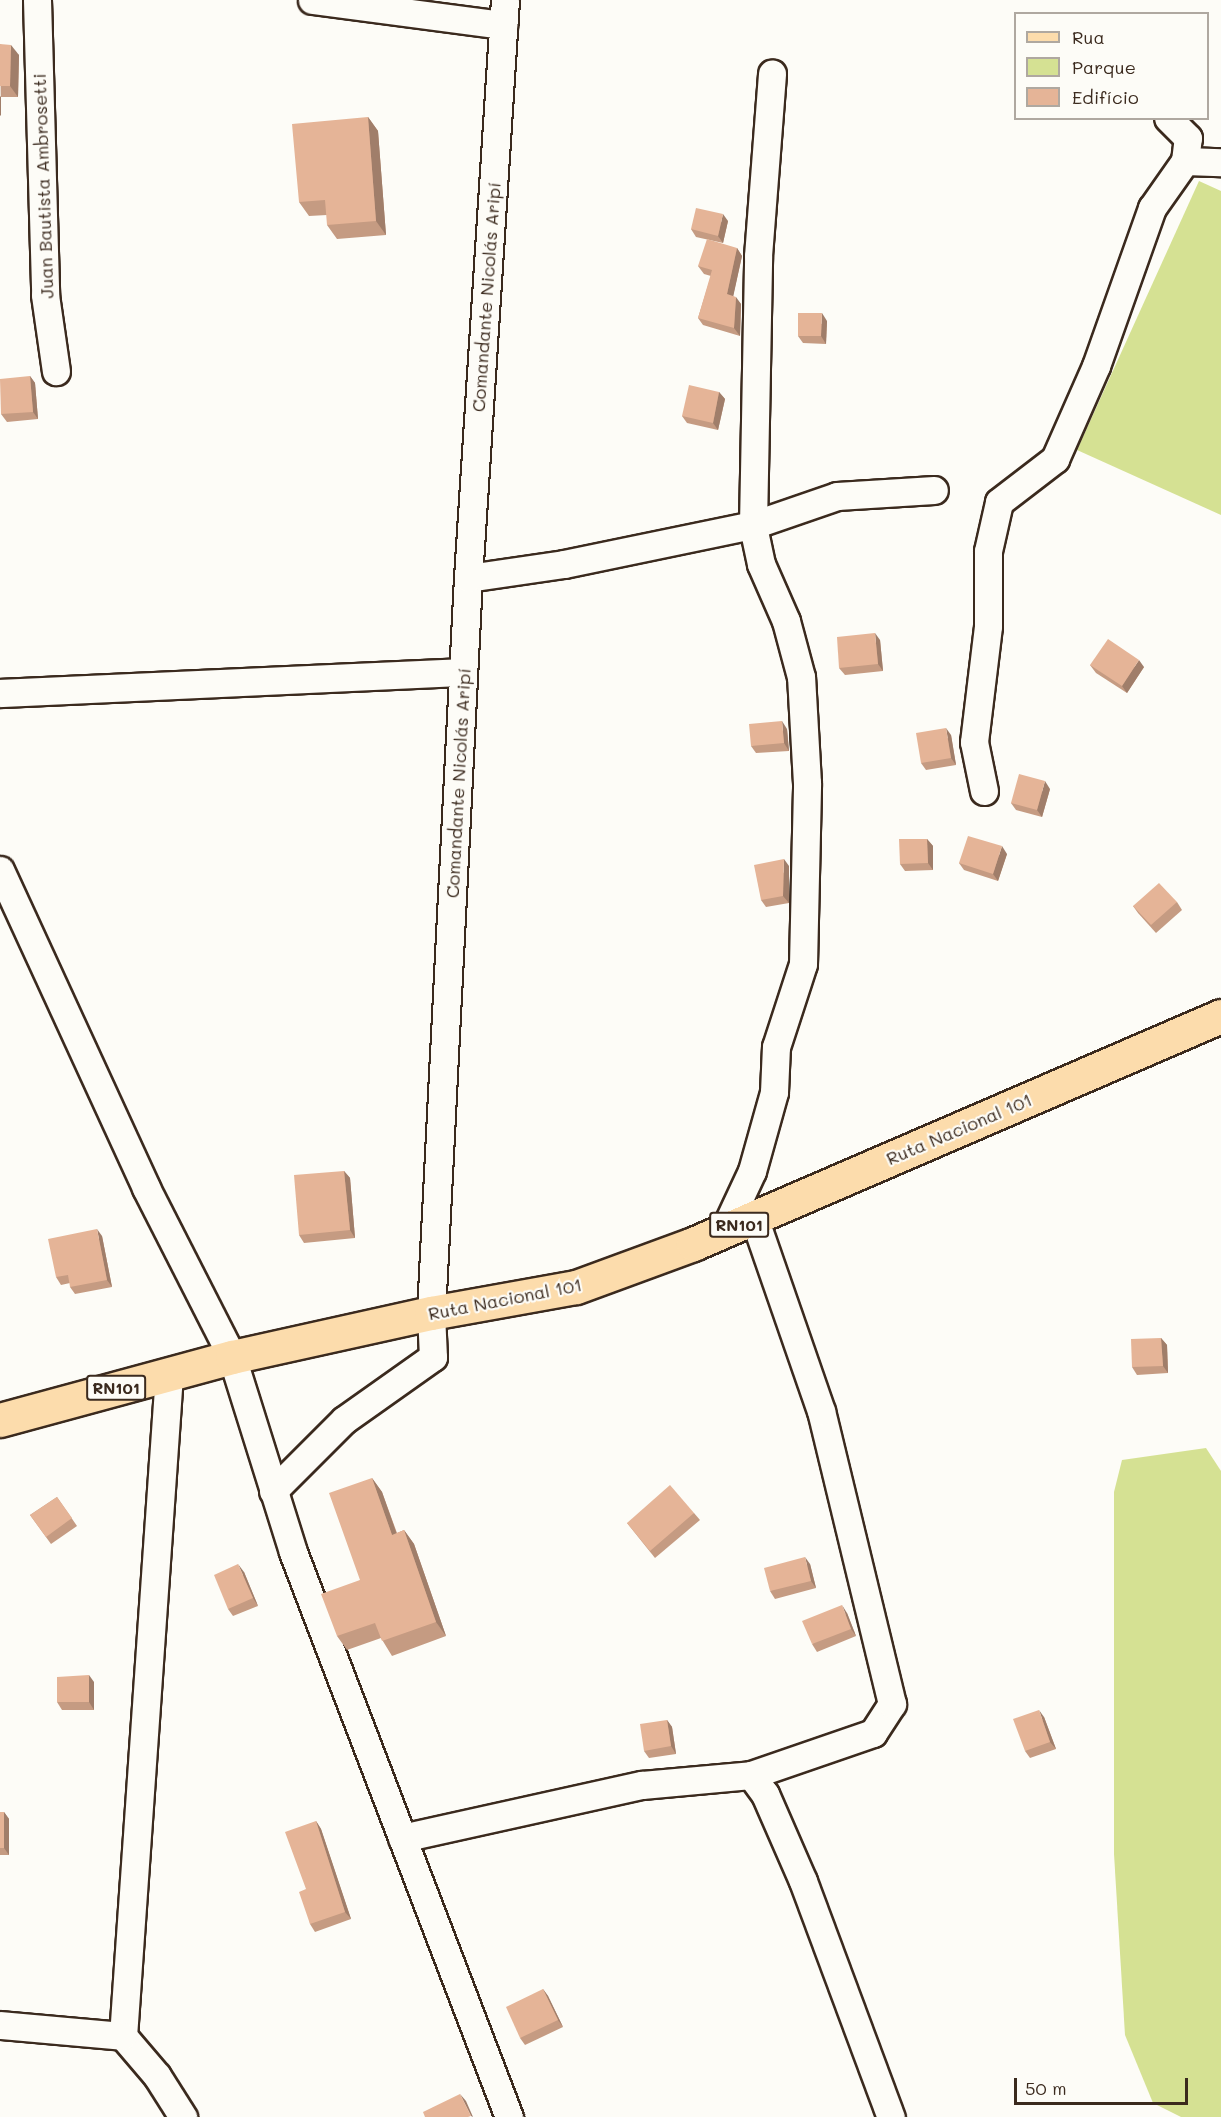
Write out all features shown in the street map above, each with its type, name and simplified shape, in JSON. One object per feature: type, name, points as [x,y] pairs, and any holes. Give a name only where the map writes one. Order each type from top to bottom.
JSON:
[{"type":"main road","name":"Ruta Nacional 101","points":[[0,1420],[232,1357],[431,1313],[576,1287],[739,1225],[1221,1016]]},
{"type":"street","name":"Juan Bautista Ambrosetti","points":[[37,0],[45,295],[56,371]]},
{"type":"street","points":[[312,0],[504,13]]},
{"type":"street","name":"Comandante Nicolás Aripí","points":[[273,1491],[344,1420],[432,1357],[431,1313],[468,578],[504,13]]},
{"type":"street","points":[[402,1838],[642,1785],[751,1775],[873,1733],[892,1704],[821,1411],[739,1225],[774,1092],[776,1047],[803,964],[807,783],[801,677],[786,621],[761,564],[753,525],[758,256],[772,74]]},
{"type":"street","points":[[984,791],[974,742],[988,627],[988,551],[999,502],[1055,459],[1096,366],[1152,208],[1185,161],[1188,138],[1170,120]]},
{"type":"street","points":[[1185,161],[1221,162]]},
{"type":"street","points":[[468,578],[564,564],[753,525],[837,496],[934,490]]},
{"type":"street","points":[[0,693],[463,672]]},
{"type":"street","points":[[0,870],[146,1188],[232,1357],[292,1552],[508,2117]]},
{"type":"street","points":[[169,1374],[123,2036],[157,2076],[183,2117]]},
{"type":"street","points":[[751,1775],[765,1794],[803,1881],[891,2117]]},
{"type":"street","points":[[0,2025],[123,2036]]},
{"type":"green space","points":[[1199,181],[1221,191],[1221,515],[1077,450]]},
{"type":"green space","points":[[1206,1448],[1221,1471],[1221,2117],[1181,2117],[1153,2103],[1125,2035],[1114,1854],[1114,1492],[1122,1460]]},
{"type":"building","points":[[0,44],[11,45],[10,86],[0,86]]},
{"type":"building","points":[[368,117],[376,221],[327,225],[325,200],[299,202],[292,124]]},
{"type":"building","points":[[696,208],[723,214],[718,236],[691,229]]},
{"type":"building","points":[[707,239],[737,248],[727,294],[736,297],[734,328],[698,318],[712,270],[698,266]]},
{"type":"building","points":[[798,313],[822,313],[821,336],[798,336]]},
{"type":"building","points":[[30,376],[33,412],[1,414],[0,379]]},
{"type":"building","points":[[689,385],[719,392],[713,423],[682,416]]},
{"type":"building","points":[[875,633],[878,664],[839,668],[837,637]]},
{"type":"building","points":[[1108,639],[1139,660],[1122,686],[1090,665]]},
{"type":"building","points":[[782,721],[784,743],[751,746],[749,724]]},
{"type":"building","points":[[946,728],[951,758],[921,763],[916,733]]},
{"type":"building","points":[[1019,774],[1045,781],[1037,810],[1011,803]]},
{"type":"building","points":[[968,836],[1002,846],[993,874],[959,863]]},
{"type":"building","points":[[899,839],[927,839],[928,863],[900,864]]},
{"type":"building","points":[[784,859],[783,896],[761,900],[754,865]]},
{"type":"building","points":[[1159,883],[1177,902],[1151,925],[1133,906]]},
{"type":"building","points":[[344,1171],[350,1230],[299,1235],[294,1175]]},
{"type":"building","points":[[97,1229],[107,1280],[70,1287],[68,1275],[56,1277],[48,1239]]},
{"type":"building","points":[[1161,1338],[1163,1366],[1132,1367],[1131,1339]]},
{"type":"building","points":[[372,1478],[392,1535],[404,1530],[436,1622],[382,1641],[375,1623],[337,1636],[321,1594],[360,1580],[329,1493]]},
{"type":"building","points":[[670,1485],[694,1513],[650,1551],[627,1523]]},
{"type":"building","points":[[57,1497],[72,1518],[46,1537],[30,1515]]},
{"type":"building","points":[[805,1557],[811,1581],[770,1591],[764,1568]]},
{"type":"building","points":[[238,1564],[253,1598],[228,1609],[214,1575]]},
{"type":"building","points":[[842,1605],[851,1629],[812,1644],[802,1621]]},
{"type":"building","points":[[89,1675],[89,1702],[57,1702],[57,1677]]},
{"type":"building","points":[[1039,1710],[1050,1742],[1025,1751],[1013,1719]]},
{"type":"building","points":[[667,1720],[671,1746],[644,1751],[640,1724]]},
{"type":"building","points":[[0,1812],[4,1812],[4,1848],[0,1848]]},
{"type":"building","points":[[316,1821],[345,1912],[310,1924],[299,1892],[306,1889],[285,1832]]},
{"type":"building","points":[[543,1989],[558,2020],[520,2038],[506,2007]]},
{"type":"building","points":[[460,2094],[471,2116],[425,2117],[423,2112]]}]
